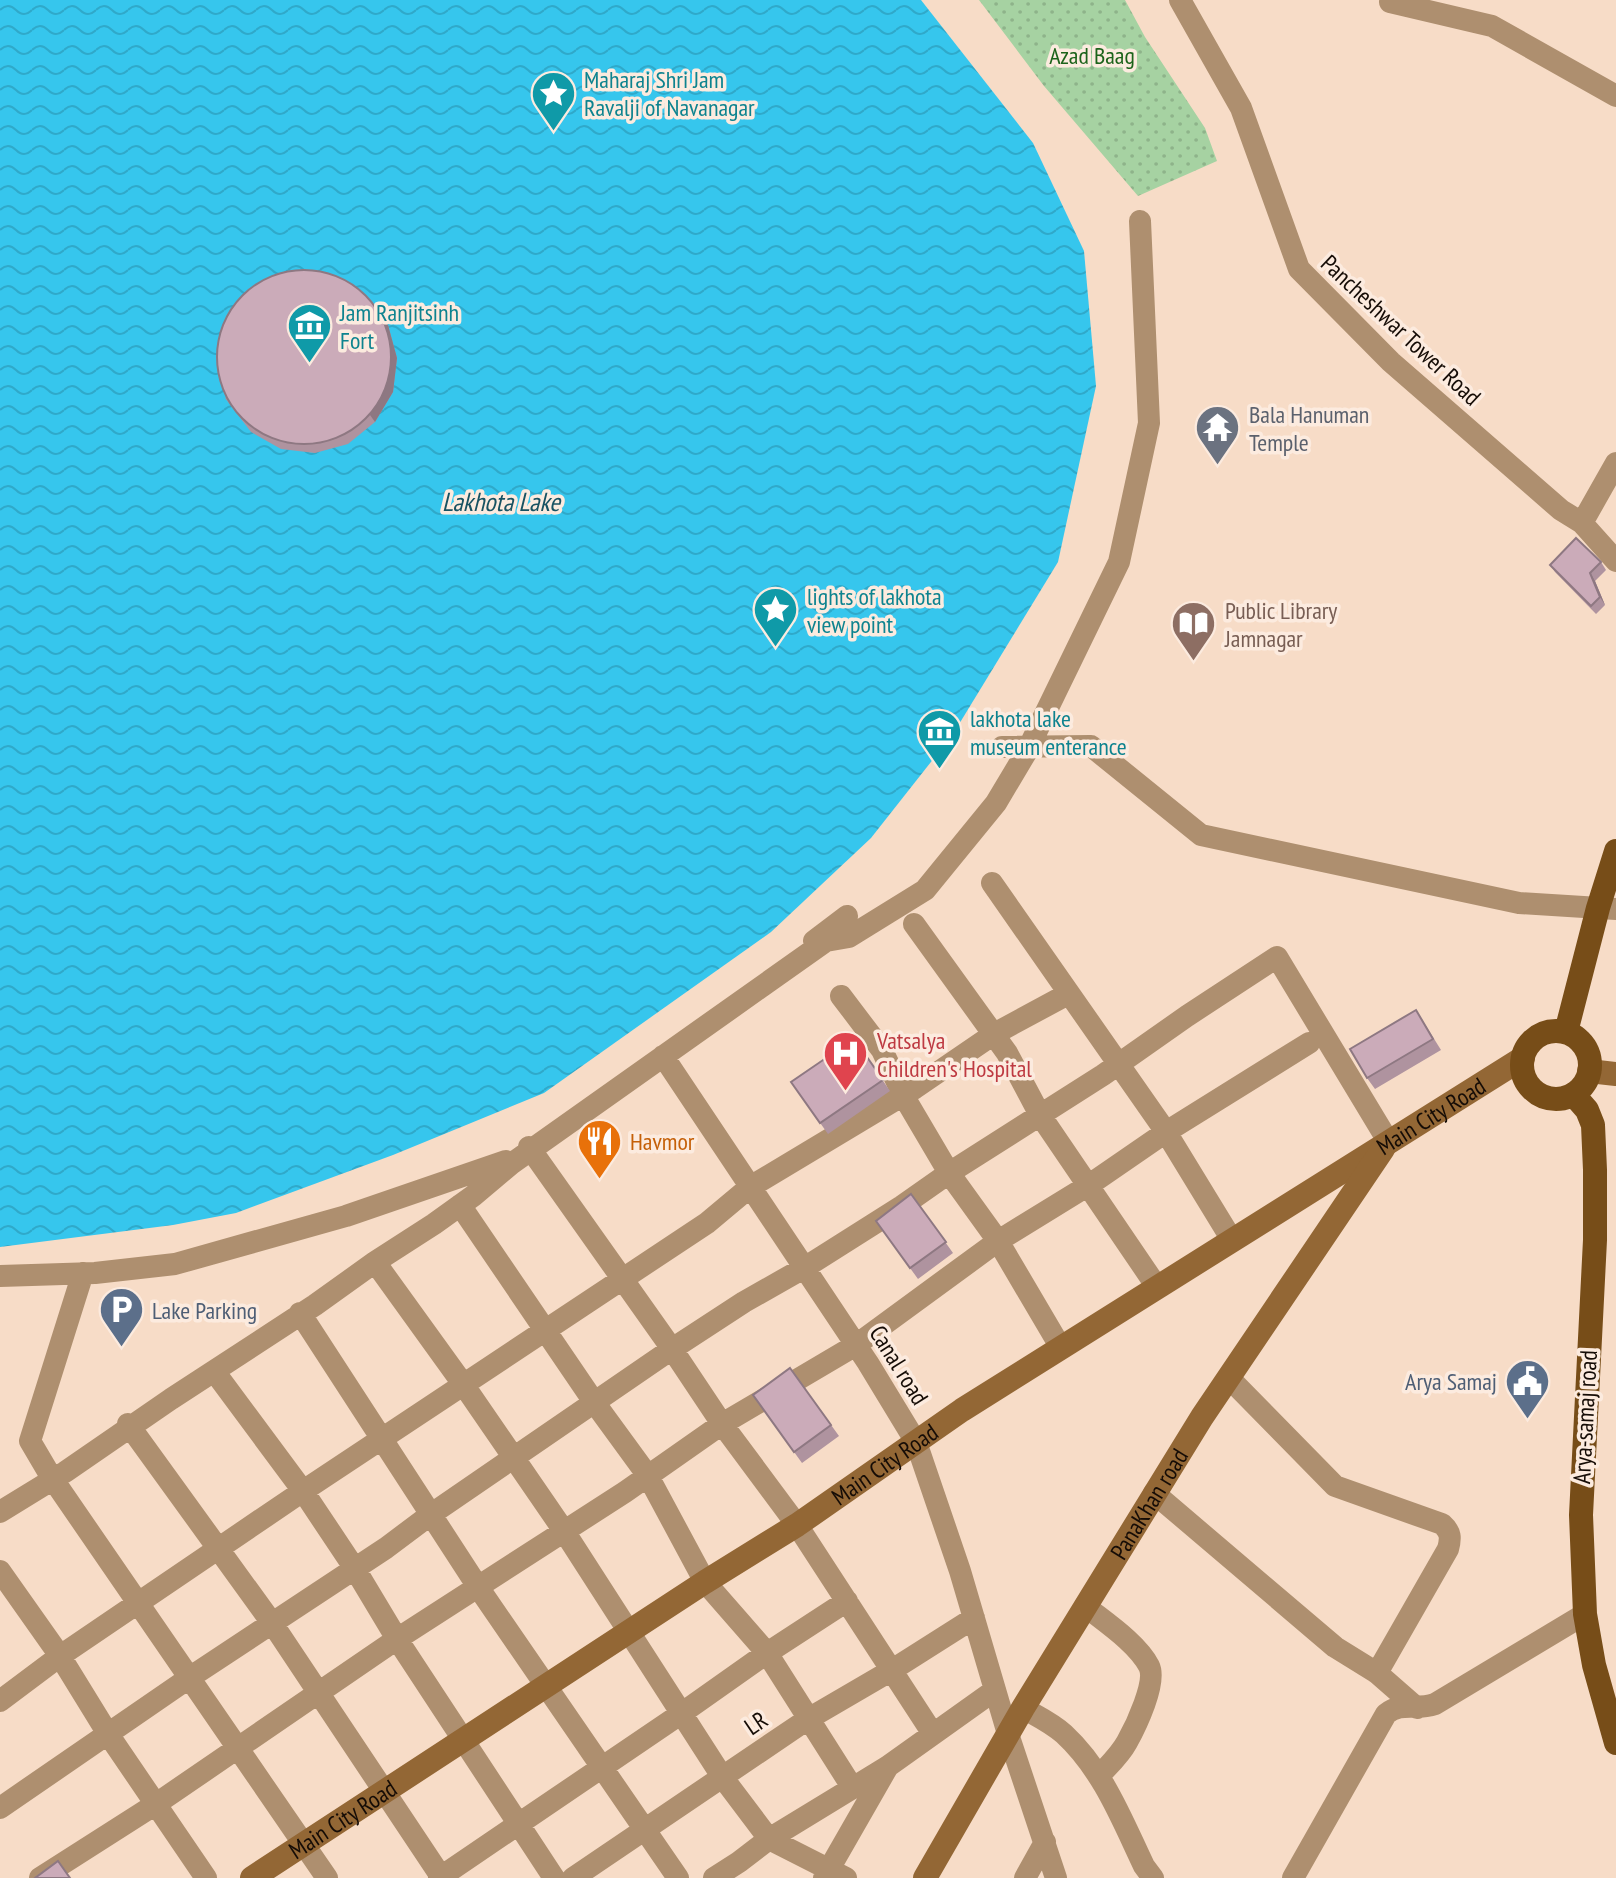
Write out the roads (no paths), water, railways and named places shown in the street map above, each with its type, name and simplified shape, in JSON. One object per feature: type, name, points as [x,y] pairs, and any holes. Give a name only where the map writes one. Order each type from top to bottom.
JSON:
[{"type":"main road","points":[[1566,1032],[1607,909],[1616,851]]},
{"type":"main road","points":[[1566,1032],[1584,1045],[1589,1071],[1581,1087],[1573,1094],[1551,1098],[1532,1089],[1525,1079],[1523,1058],[1534,1039],[1544,1033],[1566,1032]]},
{"type":"main road","name":"Arya-samaj road","points":[[1573,1094],[1587,1110],[1593,1125],[1595,1170],[1595,1240],[1581,1515],[1585,1614],[1594,1665],[1616,1743]]},
{"type":"street","name":"Pancheshwar Tower Road","points":[[1180,0],[1241,108],[1299,269],[1391,362],[1561,510],[1582,523],[1616,561]]},
{"type":"street","points":[[1390,2],[1492,26],[1616,96]]},
{"type":"street","points":[[0,1512],[460,1205],[530,1149],[826,941],[849,937],[925,890],[996,803],[1029,746],[1119,562],[1149,423],[1140,221]]},
{"type":"street","points":[[1582,523],[1616,463]]},
{"type":"street","points":[[1002,747],[1091,746],[1201,835],[1519,903],[1607,909]]},
{"type":"street","points":[[992,883],[1166,1132],[1232,1240]]},
{"type":"street","points":[[663,1056],[847,916]]},
{"type":"street","points":[[914,924],[1007,1053],[1040,1115],[1157,1287]]},
{"type":"street","points":[[0,1808],[355,1569],[672,1349],[902,1206],[1277,957],[1388,1141]]},
{"type":"street","points":[[0,1701],[60,1656],[303,1491],[707,1223],[750,1187],[903,1095],[994,1034],[1068,994]]},
{"type":"street","points":[[841,996],[882,1050],[903,1095],[949,1173],[998,1241],[1061,1348]]},
{"type":"street","points":[[40,1878],[156,1804],[397,1639],[648,1476],[722,1424],[856,1345],[998,1241],[1309,1043]]},
{"type":"street","name":"Canal road","points":[[663,1056],[856,1345],[916,1442],[1056,1878]]},
{"type":"street","name":"Main City Road","points":[[252,1878],[797,1525],[962,1410],[1523,1058]]},
{"type":"street","points":[[1589,1071],[1616,1074]]},
{"type":"street","name":"PanaKhan road","points":[[925,1878],[1023,1708],[1154,1493],[1388,1141]]},
{"type":"street","points":[[0,1276],[83,1273],[175,1264],[346,1216],[512,1159],[530,1149]]},
{"type":"street","points":[[530,1149],[722,1424],[797,1525],[933,1734]]},
{"type":"street","points":[[460,1205],[648,1476],[705,1582],[767,1653],[852,1787]]},
{"type":"street","points":[[375,1262],[564,1531],[723,1778],[769,1839],[833,1875],[887,1767]]},
{"type":"street","points":[[83,1273],[30,1441],[327,1878]]},
{"type":"street","points":[[300,1314],[478,1587],[678,1878]]},
{"type":"street","points":[[214,1371],[303,1491],[554,1878]]},
{"type":"street","points":[[1229,1378],[1335,1486],[1442,1524],[1450,1534],[1448,1549],[1377,1673]]},
{"type":"street","points":[[129,1426],[272,1623],[441,1877],[847,1601]]},
{"type":"street","points":[[1154,1493],[1335,1647],[1377,1673],[1417,1708]]},
{"type":"street","points":[[0,1571],[60,1656],[108,1734],[206,1878]]},
{"type":"street","points":[[1085,1606],[1134,1648],[1150,1667],[1152,1676],[1148,1695],[1127,1743],[1099,1776]]},
{"type":"street","points":[[1295,1877],[1386,1714],[1399,1706],[1417,1708],[1435,1704],[1585,1614]]},
{"type":"street","name":"LR","points":[[573,1878],[808,1719],[974,1618]]},
{"type":"street","points":[[714,1878],[735,1870],[769,1839],[887,1767],[995,1690]]},
{"type":"street","points":[[1023,1708],[1064,1734],[1099,1776],[1153,1878]]},
{"type":"street","points":[[1025,1878],[1045,1842]]},
{"type":"water","name":"Lakhota Lake","points":[[0,0],[921,0],[1033,143],[1084,251],[1096,386],[1058,562],[953,734],[871,838],[771,932],[544,1093],[393,1155],[236,1213],[173,1225],[0,1247]]},
{"type":"place","name":"Maharaj Shri Jam Ravalji of Navanagar","points":[[553,132]]},
{"type":"place","name":"Jam Ranjitsinh Fort","points":[[309,365]]},
{"type":"place","name":"Bala Hanuman Temple","points":[[1218,467]]},
{"type":"place","name":"lights of lakhota view point","points":[[776,649]]},
{"type":"place","name":"Public Library Jamnagar","points":[[1194,663]]},
{"type":"place","name":"lakhota lake museum enterance","points":[[939,771]]},
{"type":"place","name":"Vatsalya Children's Hospital","points":[[846,1093]]},
{"type":"place","name":"Havmor","points":[[599,1180]]},
{"type":"place","name":"Lake Parking","points":[[121,1349]]},
{"type":"place","name":"Arya Samaj","points":[[1528,1420]]},
{"type":"park label","name":"Azad Baag","points":[[1092,55]]}]
